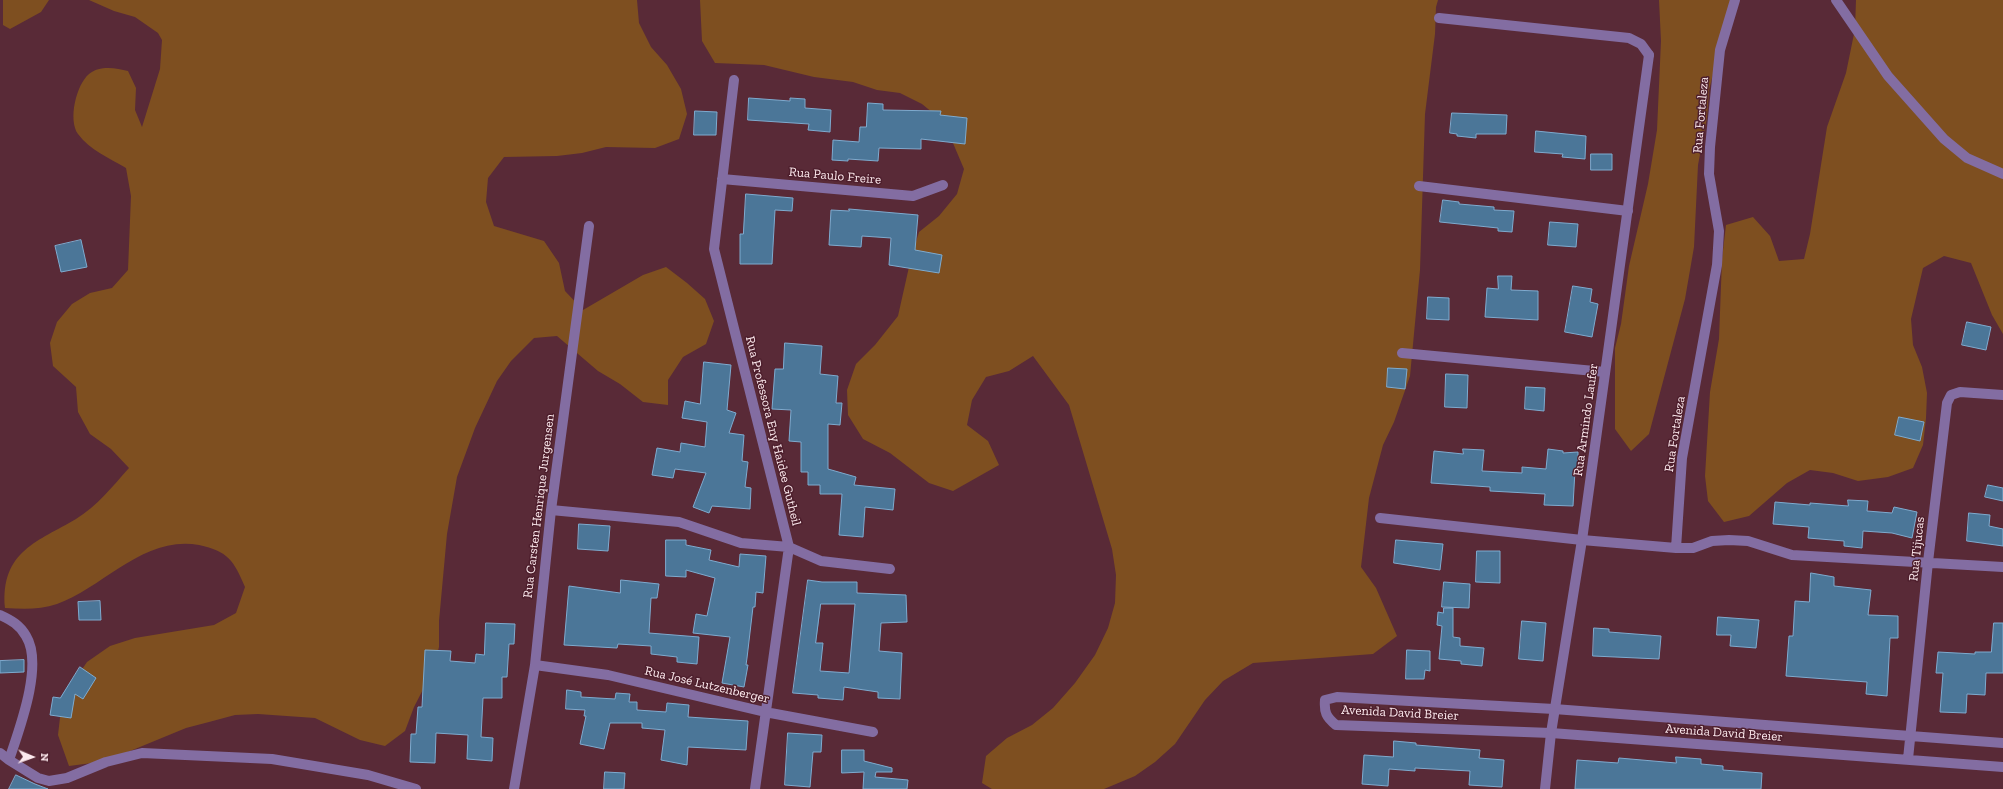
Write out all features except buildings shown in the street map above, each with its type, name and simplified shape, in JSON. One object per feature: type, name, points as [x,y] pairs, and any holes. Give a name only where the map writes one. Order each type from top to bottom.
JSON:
[{"type":"street","name":"Rua Fortaleza","points":[[1676,548],[1682,458],[1717,265],[1719,231],[1709,174],[1710,147],[1720,50],[1735,0]]},
{"type":"street","points":[[1836,0],[1888,76],[1944,139],[1967,158],[2003,174]]},
{"type":"street","name":"Rua Armindo Laufer","points":[[1439,18],[1629,38],[1641,44],[1649,55],[1582,540],[1554,709],[1545,789]]},
{"type":"street","name":"Rua Professora Eny Haidee Gutheil","points":[[734,80],[714,249],[789,547],[755,789]]},
{"type":"street","name":"Rua Paulo Freire","points":[[722,179],[913,196],[943,185]]},
{"type":"street","points":[[1419,186],[1628,211]]},
{"type":"street","name":"Rua Carsten Henrique Jurgensen","points":[[514,789],[534,664],[551,510],[589,226]]},
{"type":"street","points":[[1402,353],[1605,372]]},
{"type":"street","name":"Rua Tijucas","points":[[1908,759],[1928,562],[1948,403],[1951,395],[1960,392],[2003,395]]},
{"type":"street","points":[[551,510],[678,522],[741,543],[789,547],[821,561],[890,570]]},
{"type":"street","points":[[1380,518],[1582,540],[1676,548],[1694,548],[1712,541],[1748,541],[1792,555],[2003,567]]},
{"type":"street","points":[[0,615],[15,623],[27,636],[33,659],[28,702],[9,760]]},
{"type":"street","name":"Rua José Lutzenberger","points":[[534,664],[608,675],[765,712],[873,732]]},
{"type":"street","name":"Avenida David Breier","points":[[2003,743],[1554,709],[1337,697],[1325,700],[1325,710],[1328,718],[1336,725],[1551,733],[2003,767]]},
{"type":"street","points":[[0,753],[38,778],[49,781],[66,778],[106,762],[142,753],[272,759],[368,775],[416,789]]},
{"type":"shaded area","points":[[3,0],[49,0],[41,12],[10,29],[3,25]]},
{"type":"shaded area","points":[[89,0],[637,0],[639,23],[651,47],[667,65],[681,89],[687,114],[679,139],[655,148],[606,147],[582,153],[557,156],[504,157],[488,178],[486,202],[494,226],[544,241],[559,263],[565,291],[583,310],[643,275],[666,267],[705,299],[714,321],[706,344],[683,357],[668,380],[668,405],[643,402],[620,384],[598,371],[557,336],[534,338],[511,361],[497,381],[475,428],[457,477],[447,534],[439,621],[439,647],[433,670],[414,707],[405,731],[385,746],[360,740],[315,718],[258,714],[235,715],[186,728],[118,756],[92,763],[69,766],[58,735],[61,709],[72,684],[87,662],[110,646],[135,638],[214,625],[236,613],[245,587],[237,570],[229,558],[217,550],[209,547],[179,544],[160,548],[125,564],[74,596],[57,604],[38,608],[5,608],[5,589],[9,573],[25,550],[84,514],[104,496],[129,468],[111,449],[90,434],[78,412],[76,387],[53,366],[50,343],[57,322],[72,304],[90,293],[112,288],[128,270],[131,196],[126,168],[88,145],[78,134],[75,128],[74,120],[77,94],[84,79],[93,71],[108,68],[128,71],[136,88],[135,110],[142,127],[160,69],[162,40],[158,33],[135,17],[114,11]]},
{"type":"shaded area","points":[[700,0],[1438,0],[1425,114],[1420,270],[1410,376],[1394,422],[1383,445],[1369,498],[1361,567],[1376,588],[1397,636],[1373,654],[1253,663],[1223,681],[1205,700],[1175,744],[1155,762],[1135,776],[1104,789],[992,789],[982,783],[986,756],[1007,738],[1032,725],[1053,708],[1075,683],[1095,655],[1108,628],[1115,603],[1116,575],[1112,549],[1069,405],[1033,356],[1009,371],[986,377],[972,400],[967,425],[988,441],[999,465],[953,491],[929,483],[890,453],[863,439],[848,415],[847,390],[856,364],[875,345],[898,316],[911,258],[919,232],[939,216],[957,194],[964,169],[944,122],[922,104],[900,93],[877,90],[853,82],[814,77],[764,65],[715,63],[702,41]]},
{"type":"shaded area","points":[[1659,0],[1732,0],[1709,90],[1707,117],[1698,165],[1694,247],[1685,299],[1649,434],[1631,451],[1615,429],[1615,348],[1621,324],[1629,266],[1648,184],[1657,130],[1661,41]]},
{"type":"shaded area","points":[[1856,0],[2003,0],[2003,334],[1992,315],[1971,263],[1944,256],[1923,268],[1911,319],[1913,345],[1922,367],[1927,393],[1926,418],[1923,445],[1913,468],[1888,477],[1858,481],[1833,473],[1810,470],[1787,483],[1749,516],[1724,522],[1708,501],[1705,476],[1710,392],[1719,339],[1722,259],[1726,225],[1753,217],[1770,236],[1779,261],[1804,259],[1810,234],[1827,127],[1846,73],[1855,29]]}]
